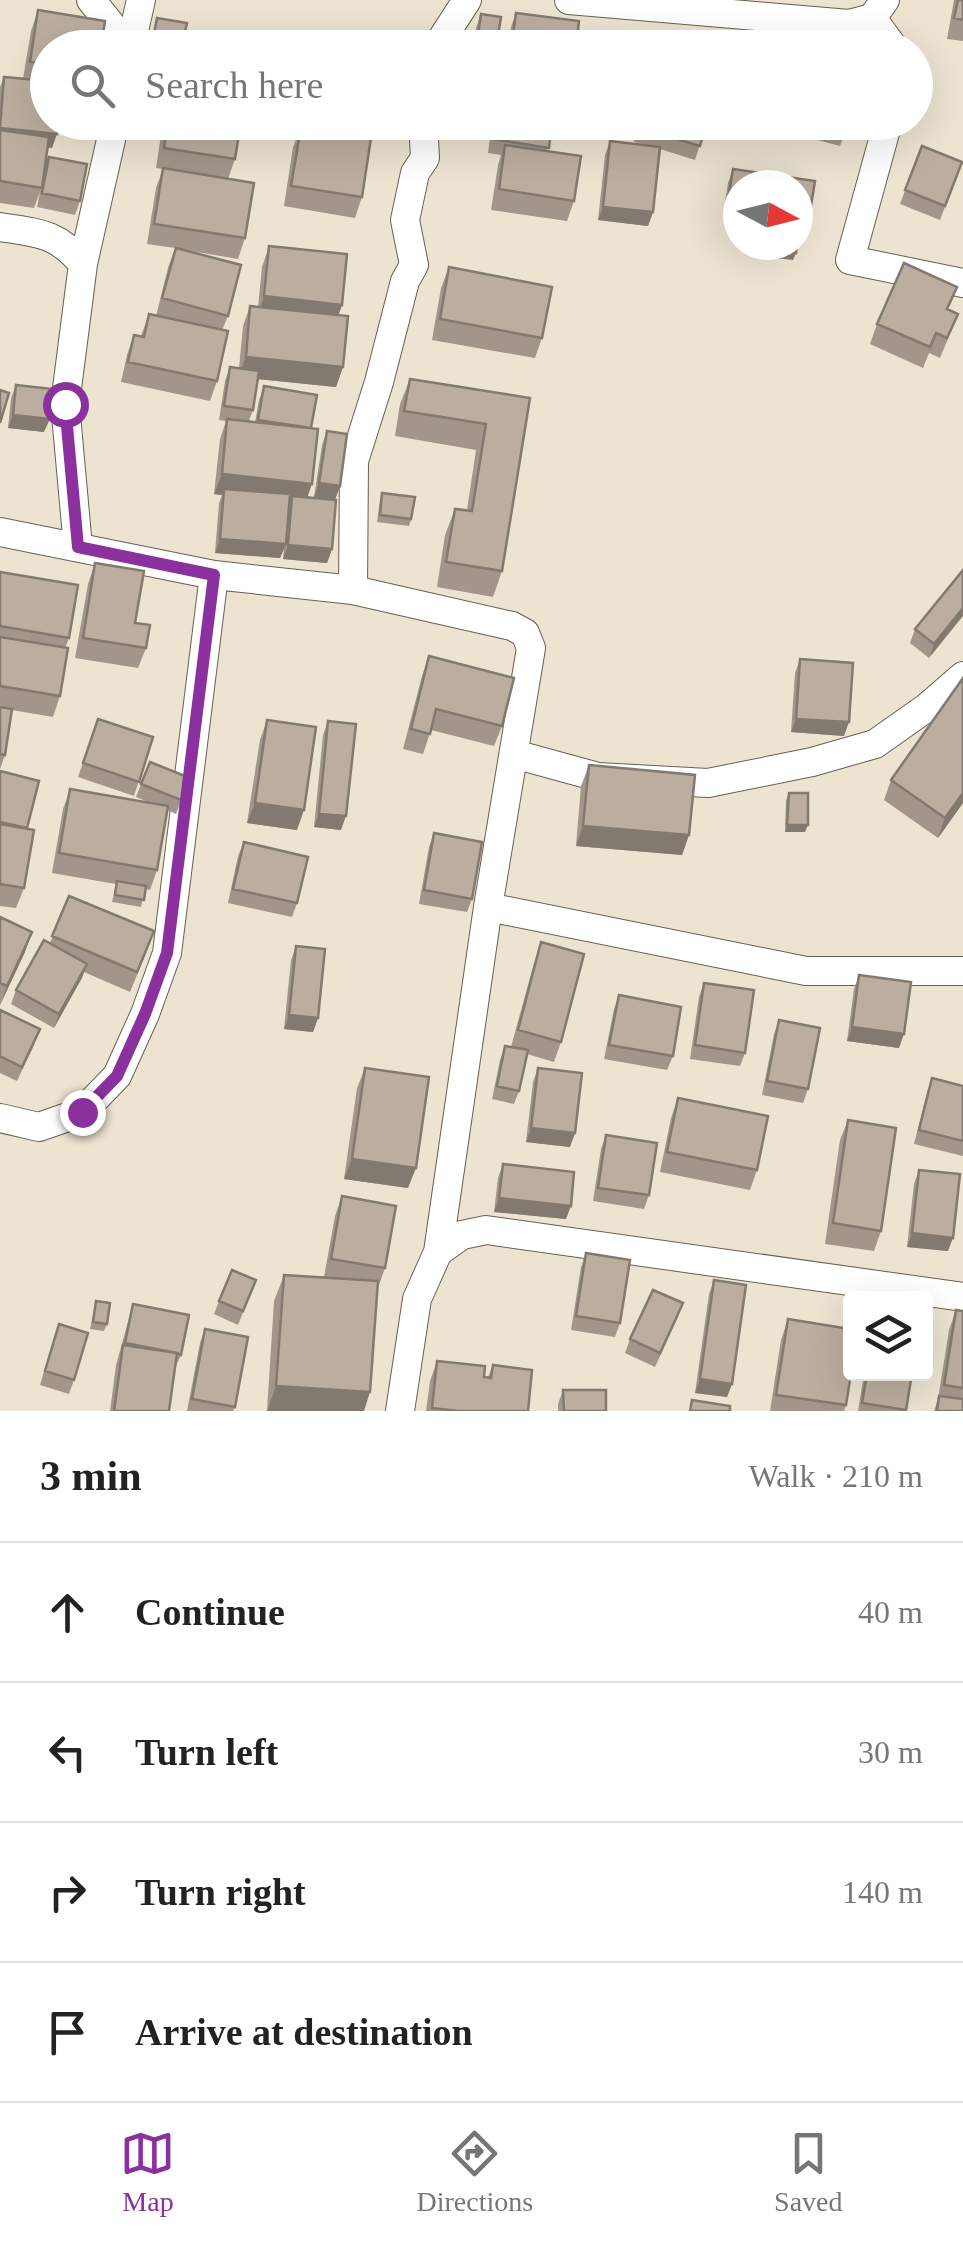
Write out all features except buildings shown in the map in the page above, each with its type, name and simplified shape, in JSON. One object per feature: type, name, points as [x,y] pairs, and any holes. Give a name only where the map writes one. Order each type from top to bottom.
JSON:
[{"type":"street","points":[[91,0],[113,30]]},
{"type":"street","points":[[134,30],[141,0]]},
{"type":"street","points":[[448,30],[467,0]]},
{"type":"street","points":[[569,0],[850,24],[878,9]]},
{"type":"street","points":[[78,547],[65,404],[83,264],[112,140]]},
{"type":"street","points":[[353,590],[354,461],[405,282],[414,265],[406,220],[416,172],[424,158],[424,140]]},
{"type":"street","points":[[883,140],[850,260],[963,282]]},
{"type":"street","points":[[0,227],[38,233],[66,244],[83,264]]},
{"type":"street","points":[[0,532],[214,575],[353,590],[512,626],[525,633],[532,648],[488,907],[438,1252],[416,1298],[400,1411]]},
{"type":"street","points":[[0,1118],[39,1127],[82,1112],[117,1076],[145,1014],[167,953],[214,575]]},
{"type":"street","points":[[514,754],[598,777],[708,783],[812,762],[874,744],[963,676]]},
{"type":"street","points":[[488,907],[806,971],[963,971]]},
{"type":"street","points":[[438,1252],[462,1235],[486,1230],[963,1297]]},
{"type":"route","points":[[65,404],[78,547],[214,575],[167,953],[117,1076],[82,1112]]}]
